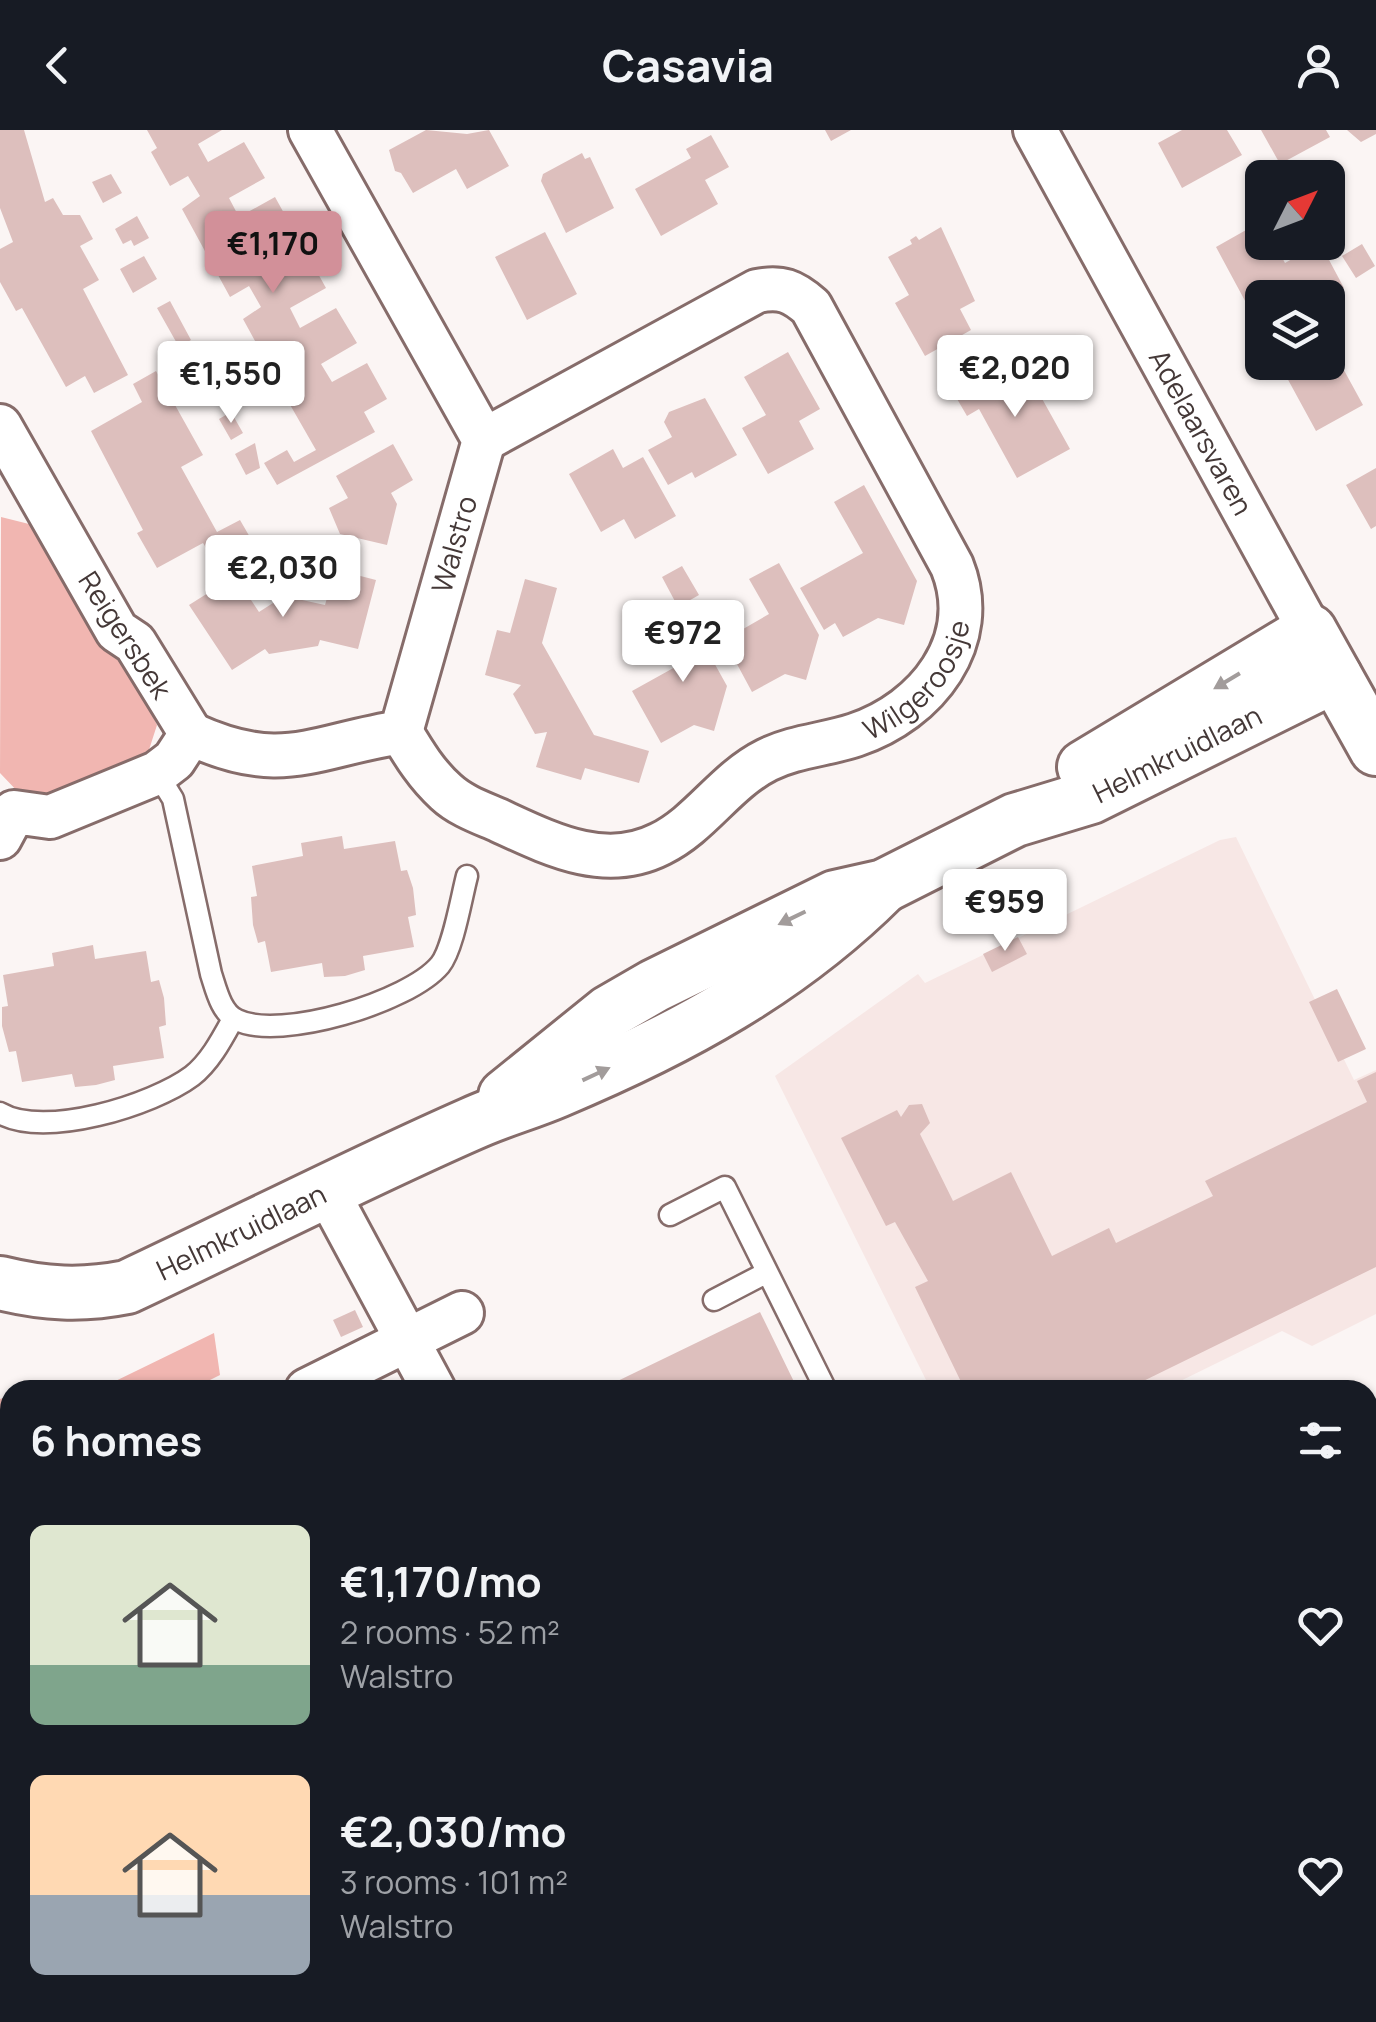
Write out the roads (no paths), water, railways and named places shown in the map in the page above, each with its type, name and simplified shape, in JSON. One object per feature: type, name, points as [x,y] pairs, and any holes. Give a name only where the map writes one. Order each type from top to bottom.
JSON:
[{"type":"street","points":[[310,130],[484,440]]},
{"type":"street","name":"Adelaarsvaren","points":[[1034,130],[1310,631]]},
{"type":"street","name":"Wilgeroosje","points":[[401,732],[430,776],[450,796],[472,808],[568,851],[632,854],[672,838],[726,788],[764,761],[882,723],[938,674],[960,636],[964,597],[952,566],[811,307],[794,292],[775,288],[757,291],[484,440]]},
{"type":"street","name":"Reigersbek","points":[[0,426],[16,491],[116,632],[135,643],[191,734]]},
{"type":"street","name":"Walstro","points":[[401,732],[484,440]]},
{"type":"street","points":[[1310,631],[1376,748]]},
{"type":"street","name":"Helmkruidlaan","points":[[1015,820],[1075,772],[1310,631]]},
{"type":"street","name":"Helmkruidlaan","points":[[0,1283],[42,1293],[91,1294],[127,1287],[473,1123],[552,1056],[624,1004],[835,897],[884,886],[1015,820],[1091,797],[1335,676]]},
{"type":"street","points":[[5,815],[50,817],[157,773],[174,760],[191,734],[214,745],[272,758],[324,752],[401,732]]},
{"type":"street","points":[[328,1193],[429,1380]]},
{"type":"street","points":[[327,1380],[462,1313]]},
{"type":"lane","points":[[157,773],[173,799],[210,974],[234,1020],[252,1024],[343,1017],[374,1007],[429,975],[448,953],[467,876]]},
{"type":"lane","points":[[0,1114],[14,1122],[78,1118],[144,1100],[200,1068],[234,1020]]},
{"type":"lane","points":[[670,1215],[724,1188],[821,1380]]},
{"type":"lane","points":[[714,1300],[766,1273]]}]
